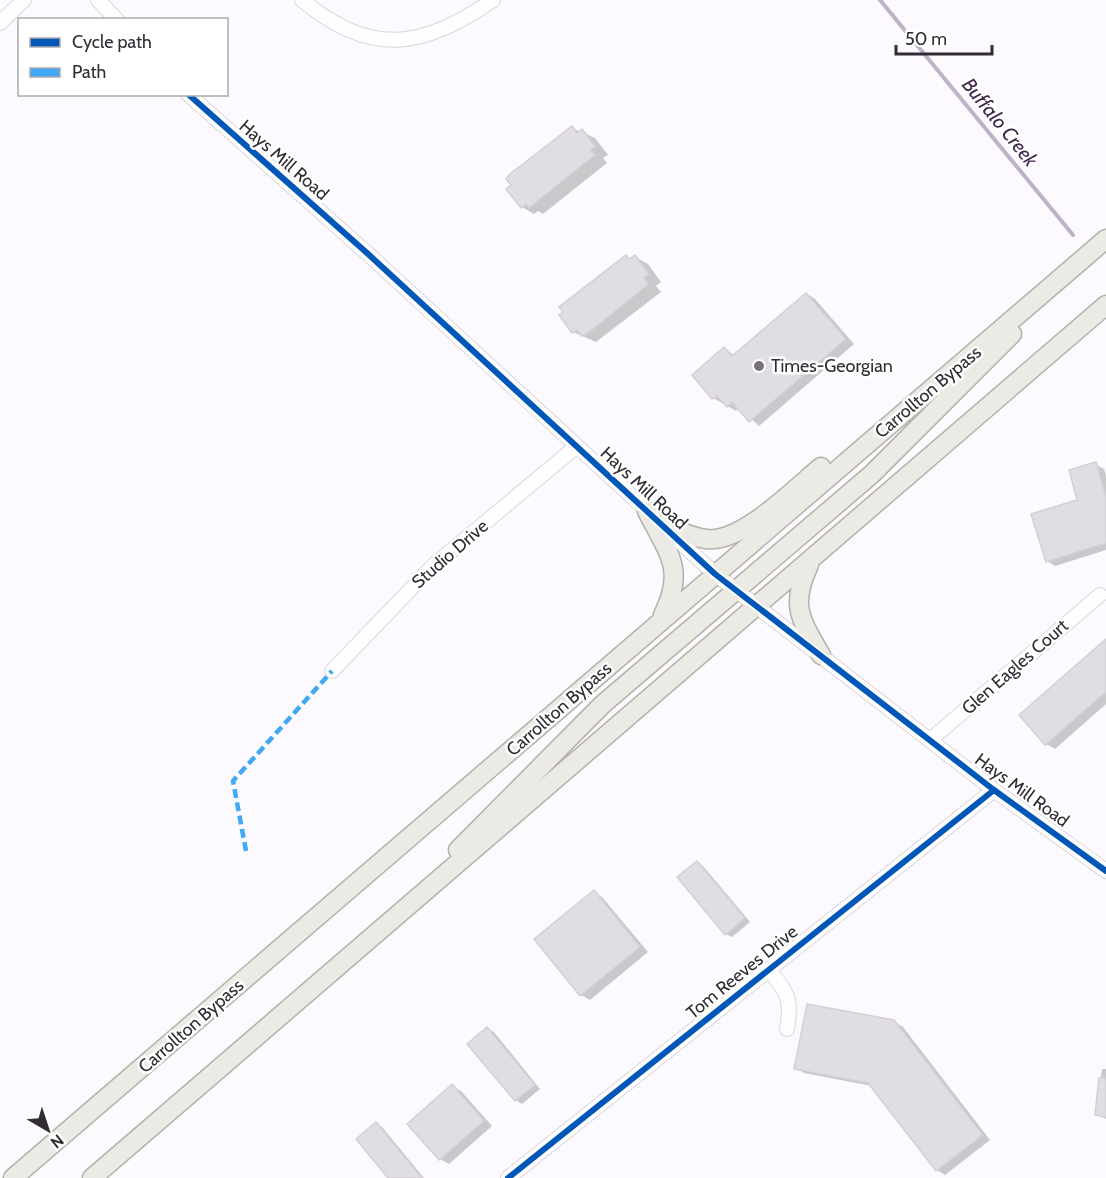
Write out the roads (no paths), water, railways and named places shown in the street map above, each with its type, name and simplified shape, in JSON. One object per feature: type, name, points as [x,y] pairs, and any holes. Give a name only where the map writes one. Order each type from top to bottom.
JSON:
[{"type":"main road","name":"Carrollton Bypass","points":[[13,1178],[1106,239]]},
{"type":"main road","points":[[403,911],[482,825],[603,705],[872,474],[1014,331],[1063,276]]},
{"type":"main road","points":[[92,1178],[758,608],[1106,305]]},
{"type":"main road","points":[[662,525],[707,539],[729,537],[747,526],[831,460],[893,421]]},
{"type":"main road","points":[[647,512],[674,566],[673,595],[658,624]]},
{"type":"main road","points":[[811,561],[798,593],[797,606],[801,621],[820,654]]},
{"type":"street","points":[[0,23],[24,0]]},
{"type":"street","points":[[98,0],[115,18]]},
{"type":"street","points":[[302,0],[343,29],[373,40],[398,40],[426,36],[451,25],[493,0]]},
{"type":"street","name":"Hays Mill Road","points":[[190,96],[368,253],[715,574],[994,790],[1106,871]]},
{"type":"street","name":"Studio Drive","points":[[332,671],[433,566],[577,446]]},
{"type":"street","name":"Glen Eagles Court","points":[[930,740],[1100,594]]},
{"type":"street","name":"Tom Reeves Drive","points":[[508,1178],[994,790]]},
{"type":"street","points":[[769,970],[788,993],[790,1003],[787,1029]]},
{"type":"waterway","name":"Buffalo Creek","points":[[880,0],[1073,235]]},
{"type":"place","name":"Times-Georgian","points":[[759,366]]}]
